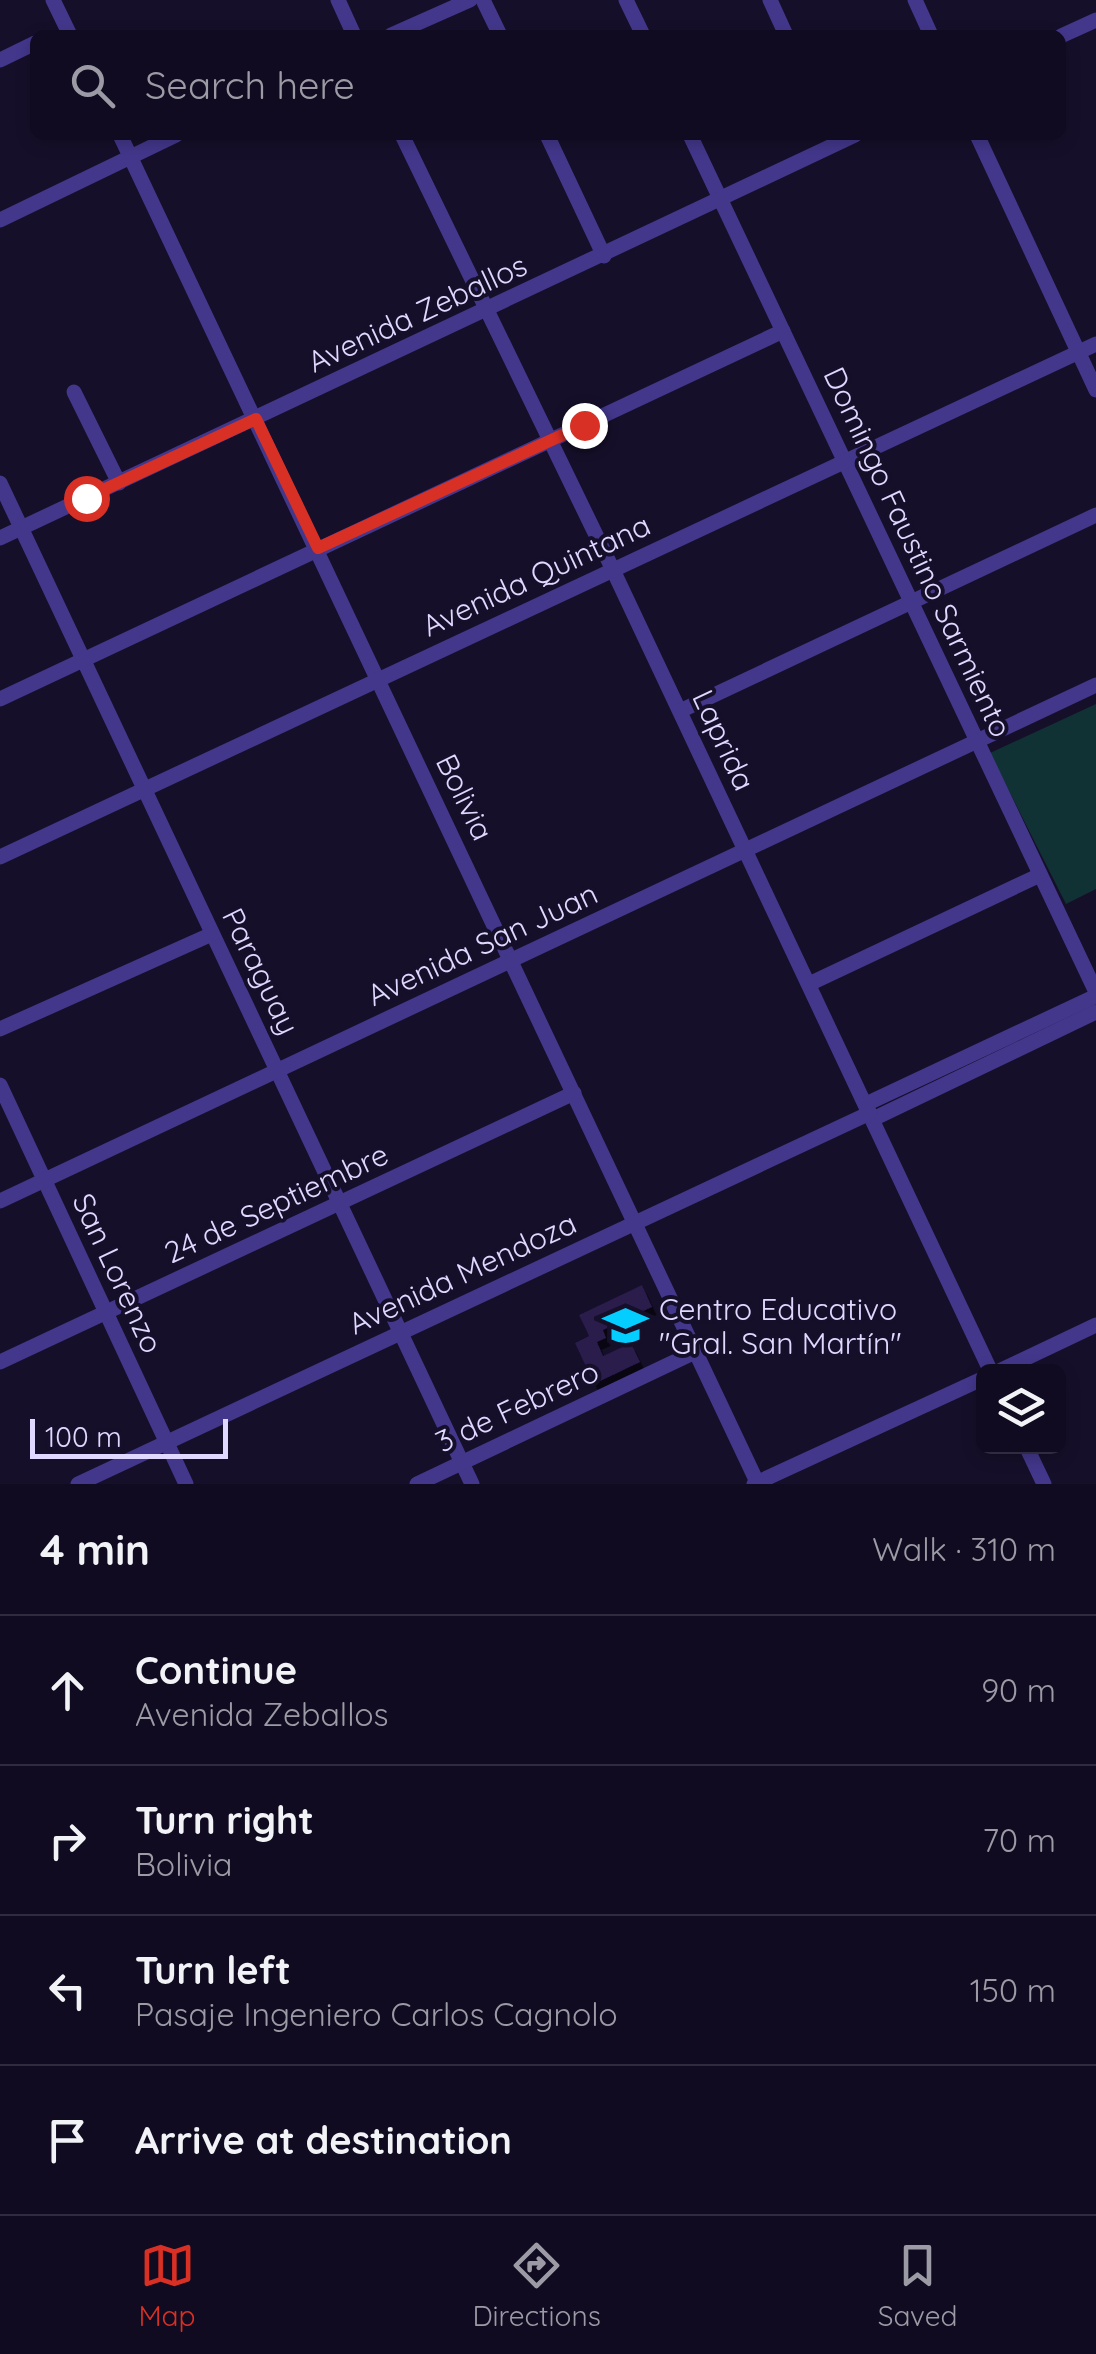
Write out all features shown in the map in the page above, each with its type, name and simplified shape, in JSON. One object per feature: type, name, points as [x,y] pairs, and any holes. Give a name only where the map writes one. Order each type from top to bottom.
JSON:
[{"type":"street","points":[[54,0],[62,30]]},
{"type":"street","points":[[338,0],[352,30]]},
{"type":"street","points":[[402,30],[470,0]]},
{"type":"street","points":[[483,0],[498,30]]},
{"type":"street","points":[[626,0],[641,30]]},
{"type":"street","points":[[770,0],[784,30]]},
{"type":"street","points":[[915,0],[929,30]]},
{"type":"street","points":[[1066,34],[1096,20]]},
{"type":"street","points":[[0,60],[30,45]]},
{"type":"street","name":"Bolivia","points":[[123,140],[513,960],[756,1483]]},
{"type":"street","points":[[0,220],[165,140]]},
{"type":"street","name":"Laprida","points":[[404,140],[614,570],[990,1364]]},
{"type":"street","points":[[549,140],[604,256]]},
{"type":"street","name":"Domingo Faustino Sarmiento","points":[[692,140],[1096,994]]},
{"type":"street","name":"Avenida Zeballos","points":[[0,538],[604,256],[834,140]]},
{"type":"street","points":[[979,140],[1096,390]]},
{"type":"street","points":[[0,699],[783,331]]},
{"type":"street","name":"Avenida Quintana","points":[[0,857],[1096,344]]},
{"type":"street","points":[[74,392],[119,483]]},
{"type":"street","name":"Paraguay","points":[[0,482],[472,1484]]},
{"type":"street","points":[[680,711],[1096,514]]},
{"type":"street","name":"Avenida San Juan","points":[[0,1200],[1096,685]]},
{"type":"street","points":[[809,984],[1040,876]]},
{"type":"street","points":[[0,1029],[212,934]]},
{"type":"street","name":"Avenida Mendoza","points":[[870,1112],[1096,994]]},
{"type":"street","name":"Avenida Mendoza","points":[[78,1484],[870,1112],[1096,1012]]},
{"type":"street","name":"San Lorenzo","points":[[0,1085],[186,1484]]},
{"type":"street","name":"24 de Septiembre","points":[[0,1362],[574,1093]]},
{"type":"street","points":[[1011,1364],[1096,1325]]},
{"type":"street","name":"3 de Febrero","points":[[417,1484],[695,1352]]},
{"type":"street","points":[[756,1483],[976,1382]]},
{"type":"street","points":[[1030,1454],[1044,1484]]},
{"type":"green space","points":[[1096,704],[1096,889],[1066,904],[990,753]]},
{"type":"building","points":[[642,1285],[652,1307],[603,1330],[606,1338],[597,1342],[603,1356],[631,1343],[640,1362],[594,1384],[575,1343],[589,1336],[579,1315]]},
{"type":"place","name":"Centro Educativo \"Gral. San Martín\"","points":[[626,1326]]},
{"type":"route","points":[[86,498],[256,419],[318,548],[584,425]]}]
